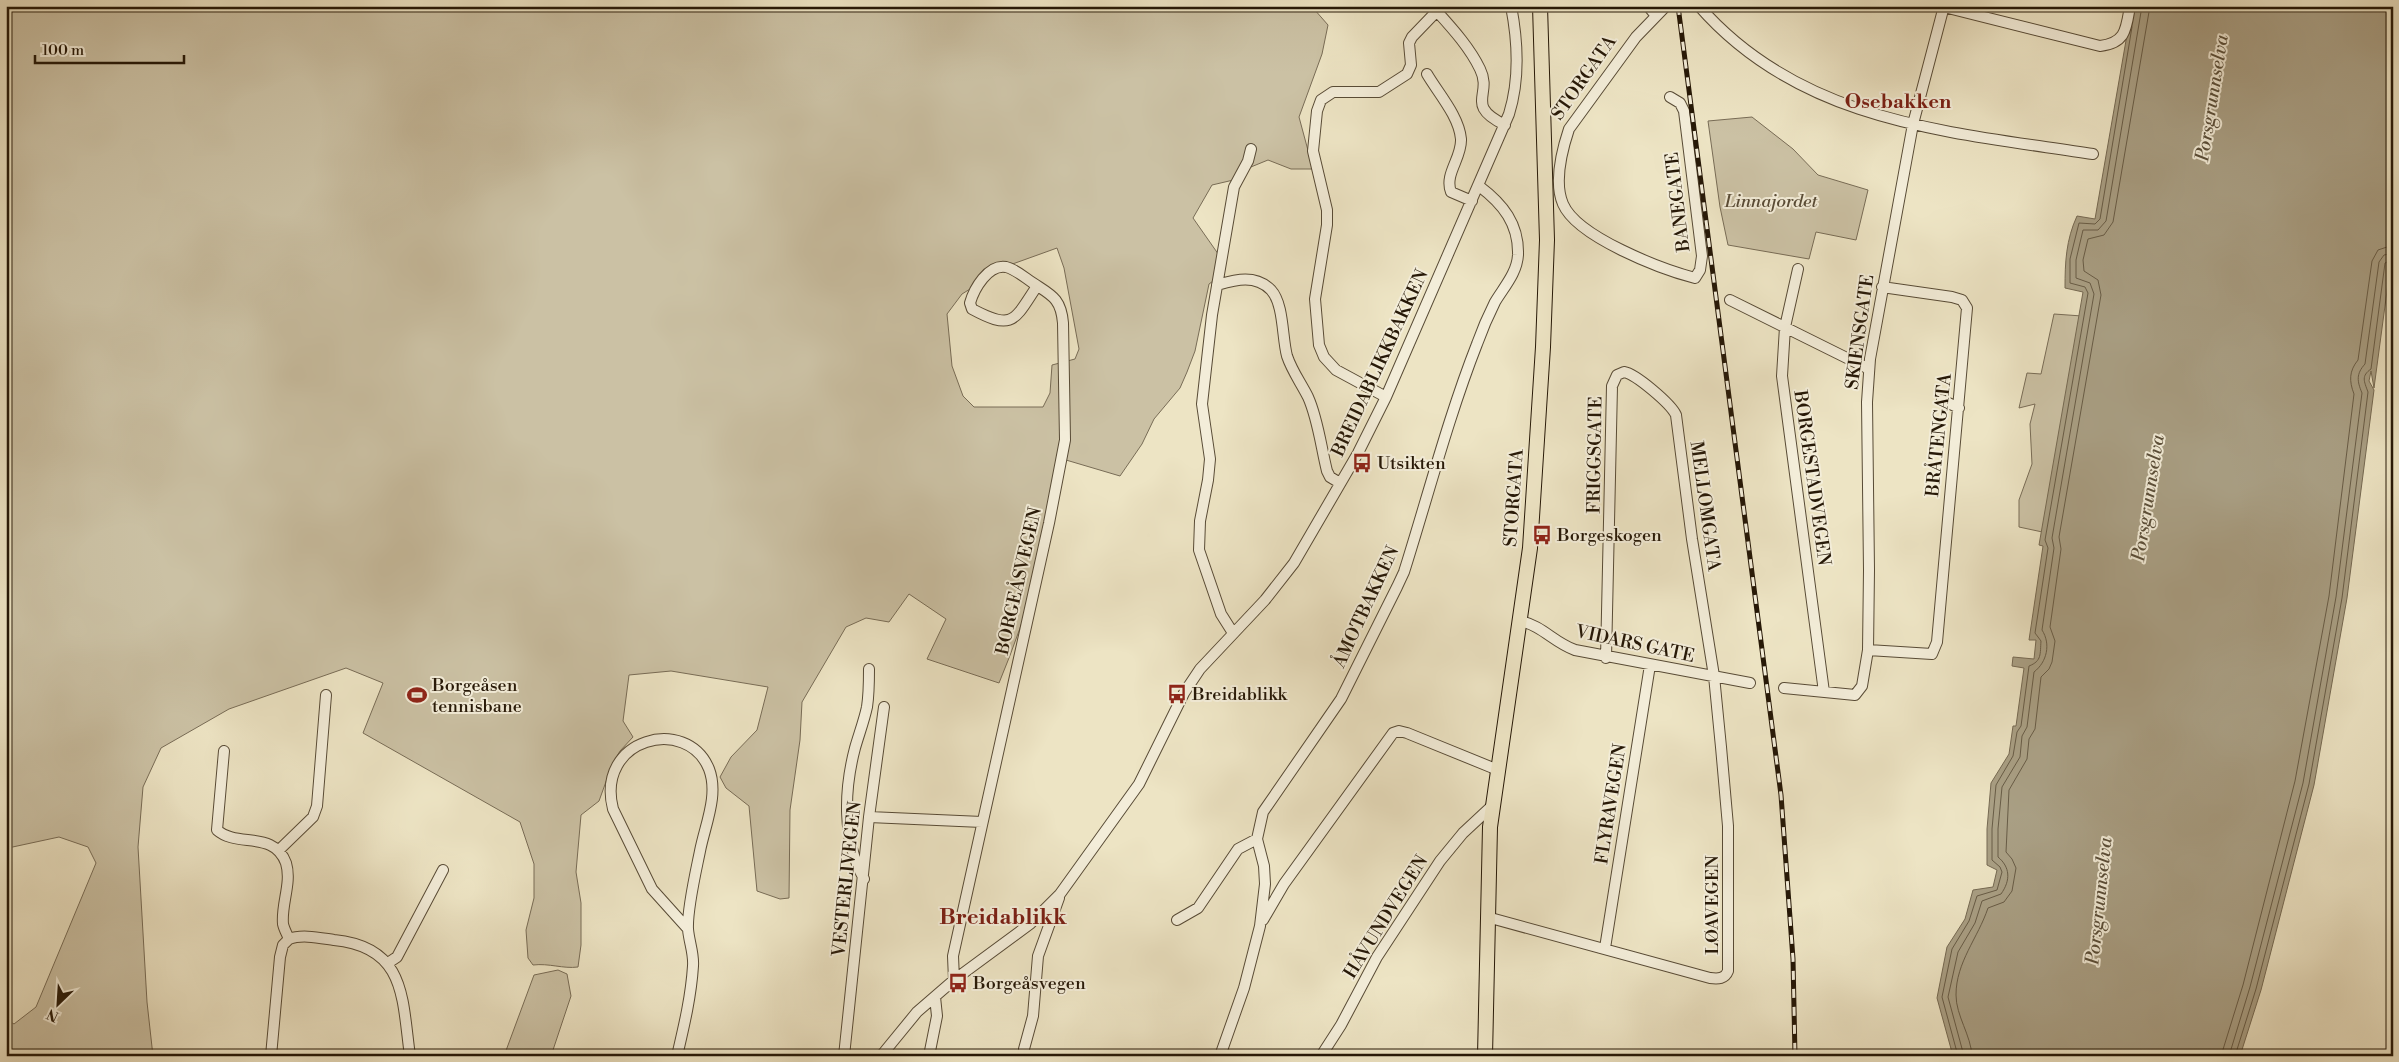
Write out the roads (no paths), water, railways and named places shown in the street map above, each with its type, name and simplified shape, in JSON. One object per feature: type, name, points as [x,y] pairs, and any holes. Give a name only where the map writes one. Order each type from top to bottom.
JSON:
[{"type":"main road","name":"STORGATA","points":[[1485,1056],[1487,917],[1492,806],[1530,548],[1546,288],[1547,240],[1543,62],[1539,27],[1540,6]]},
{"type":"main road","name":"STORGATA","points":[[1543,62],[1548,6]]},
{"type":"street","name":"BREIDABLIKKBAKKEN","points":[[881,1056],[917,1012],[954,980],[1030,924],[1060,894],[1139,784],[1184,693],[1200,669],[1265,600],[1290,569],[1340,484],[1386,398],[1505,125],[1513,103],[1517,75],[1516,38],[1511,6]]},
{"type":"street","points":[[1648,6],[1656,16]]},
{"type":"street","name":"STORGATA","points":[[1666,6],[1622,54],[1569,129],[1563,145],[1560,187],[1562,203],[1567,212],[1578,223],[1620,249],[1695,278]]},
{"type":"street","points":[[1699,6],[1727,36],[1747,52],[1789,80],[1846,106],[1888,119],[1913,124],[2094,154]]},
{"type":"street","points":[[1944,6],[2100,46],[2114,44],[2121,38],[2126,27],[2130,6]]},
{"type":"street","name":"SKIENSGATE","points":[[1824,692],[1855,694],[1860,690],[1868,650],[1870,570],[1868,369],[1913,124],[1944,6]]},
{"type":"street","points":[[1386,398],[1336,370],[1324,357],[1320,345],[1316,299],[1327,225],[1327,210],[1313,151],[1320,100],[1333,92],[1343,90],[1379,92],[1407,74],[1411,65],[1410,43],[1412,37],[1435,9],[1450,26],[1480,68],[1484,82],[1480,99],[1484,110],[1505,125]]},
{"type":"street","points":[[1427,74],[1454,119],[1459,132],[1460,148],[1451,172],[1450,187],[1452,192],[1472,201]]},
{"type":"street","name":"BANEGATE","points":[[1670,97],[1680,103],[1684,117],[1702,256],[1700,270],[1695,278]]},
{"type":"street","points":[[1233,633],[1221,614],[1199,550],[1200,521],[1210,459],[1202,404],[1202,391],[1217,285],[1234,187],[1248,161],[1251,149]]},
{"type":"street","name":"ÅMOTBAKKEN","points":[[1220,1056],[1244,988],[1260,926],[1265,884],[1264,866],[1257,839],[1259,824],[1267,804],[1341,699],[1397,587],[1407,563],[1464,376],[1485,322],[1516,266],[1517,242],[1515,228],[1510,216],[1490,194],[1479,186]]},
{"type":"street","name":"BORGEÅSVEGEN","points":[[954,980],[952,956],[1047,532],[1064,440],[1062,310],[1054,297],[1016,271],[999,267],[991,270],[983,279],[970,303],[972,308],[994,320],[1007,320],[1021,312],[1037,286]]},
{"type":"street","name":"BORGESTADVEGEN","points":[[1798,269],[1785,327],[1781,359],[1783,399],[1811,585],[1824,692]]},
{"type":"street","points":[[1217,285],[1236,279],[1247,279],[1256,281],[1271,290],[1282,323],[1287,356],[1312,407],[1326,471],[1330,477],[1340,484]]},
{"type":"street","name":"BRÅTENGATA","points":[[1868,650],[1932,654],[1937,642],[1967,308],[1962,300],[1952,296],[1882,287]]},
{"type":"street","points":[[1730,300],[1868,369]]},
{"type":"street","name":"MELLOMGATA","points":[[1617,374],[1620,372],[1629,373],[1667,403],[1676,415],[1692,539],[1714,676]]},
{"type":"street","name":"FRIGGSGATE","points":[[1606,658],[1611,514],[1612,386],[1617,374]]},
{"type":"street","points":[[1942,400],[1959,408]]},
{"type":"street","name":"VIDARS GATE","points":[[1520,621],[1542,629],[1559,644],[1575,650],[1606,658],[1750,684]]},
{"type":"street","name":"FLYRAVEGEN","points":[[1605,948],[1650,665]]},
{"type":"street","points":[[864,879],[857,866],[853,848],[847,816],[846,798],[853,755],[866,709],[870,669]]},
{"type":"street","name":"LØAVEGEN","points":[[1487,917],[1710,978],[1720,979],[1727,975],[1728,826],[1714,676]]},
{"type":"street","points":[[1784,688],[1824,692]]},
{"type":"street","points":[[279,850],[313,816],[317,806],[326,695]]},
{"type":"street","name":"VESTERLIVEGEN","points":[[844,1056],[869,817],[884,707]]},
{"type":"street","points":[[1260,926],[1284,884],[1393,733],[1399,731],[1407,733],[1498,770]]},
{"type":"street","points":[[677,1056],[686,1020],[693,966],[693,951],[688,929],[700,850],[709,812],[712,780],[702,756],[691,748],[665,739],[648,740],[626,754],[617,765],[611,784],[610,796],[613,809],[652,889],[688,929]]},
{"type":"street","points":[[224,752],[217,830],[223,836],[258,840],[272,845],[279,850],[286,862],[288,876],[283,924],[289,939]]},
{"type":"street","name":"HÅVUNDVEGEN","points":[[1322,1056],[1341,1025],[1377,957],[1440,861],[1463,833],[1492,806]]},
{"type":"street","points":[[869,817],[982,822]]},
{"type":"street","points":[[1177,920],[1198,908],[1238,849],[1257,839]]},
{"type":"street","points":[[388,963],[397,957],[443,870]]},
{"type":"street","points":[[1024,1049],[1033,1016],[1038,956],[1060,894]]},
{"type":"street","points":[[271,1056],[280,957],[283,945],[289,939],[301,936],[350,942],[376,952],[388,963],[397,977],[402,994],[410,1056]]},
{"type":"street","points":[[929,1056],[937,1016],[935,997]]},
{"type":"water","name":"Porsgrunnselva","points":[[2132,6],[2393,6],[2393,246],[2374,388],[2371,371],[2369,381],[2374,390],[2347,598],[2314,785],[2261,990],[2240,1056],[1953,1056],[1937,998],[1947,947],[1965,919],[1973,890],[1993,887],[1997,870],[1987,865],[1987,829],[1991,783],[2009,754],[2013,726],[2016,726],[2024,668],[2012,666],[2013,657],[2034,659],[2036,640],[2029,640],[2043,546],[2039,545],[2083,292],[2065,288],[2067,251],[2070,234],[2077,216],[2095,219]]},
{"type":"railway","points":[[1678,6],[1781,795],[1793,959],[1795,1056]]},
{"type":"place","name":"Utsikten","points":[[1362,463]]},
{"type":"place","name":"Borgeskogen","points":[[1542,535]]},
{"type":"place","name":"Breidablikk","points":[[1177,694]]},
{"type":"place","name":"Borgeåsen tennisbane","points":[[417,695]]},
{"type":"place","name":"Borgeåsvegen","points":[[958,983]]},
{"type":"district","name":"Osebakken","points":[[1898,102]]},
{"type":"district","name":"Breidablikk","points":[[1003,917]]},
{"type":"park label","name":"Linnajordet","points":[[1771,201]]}]
